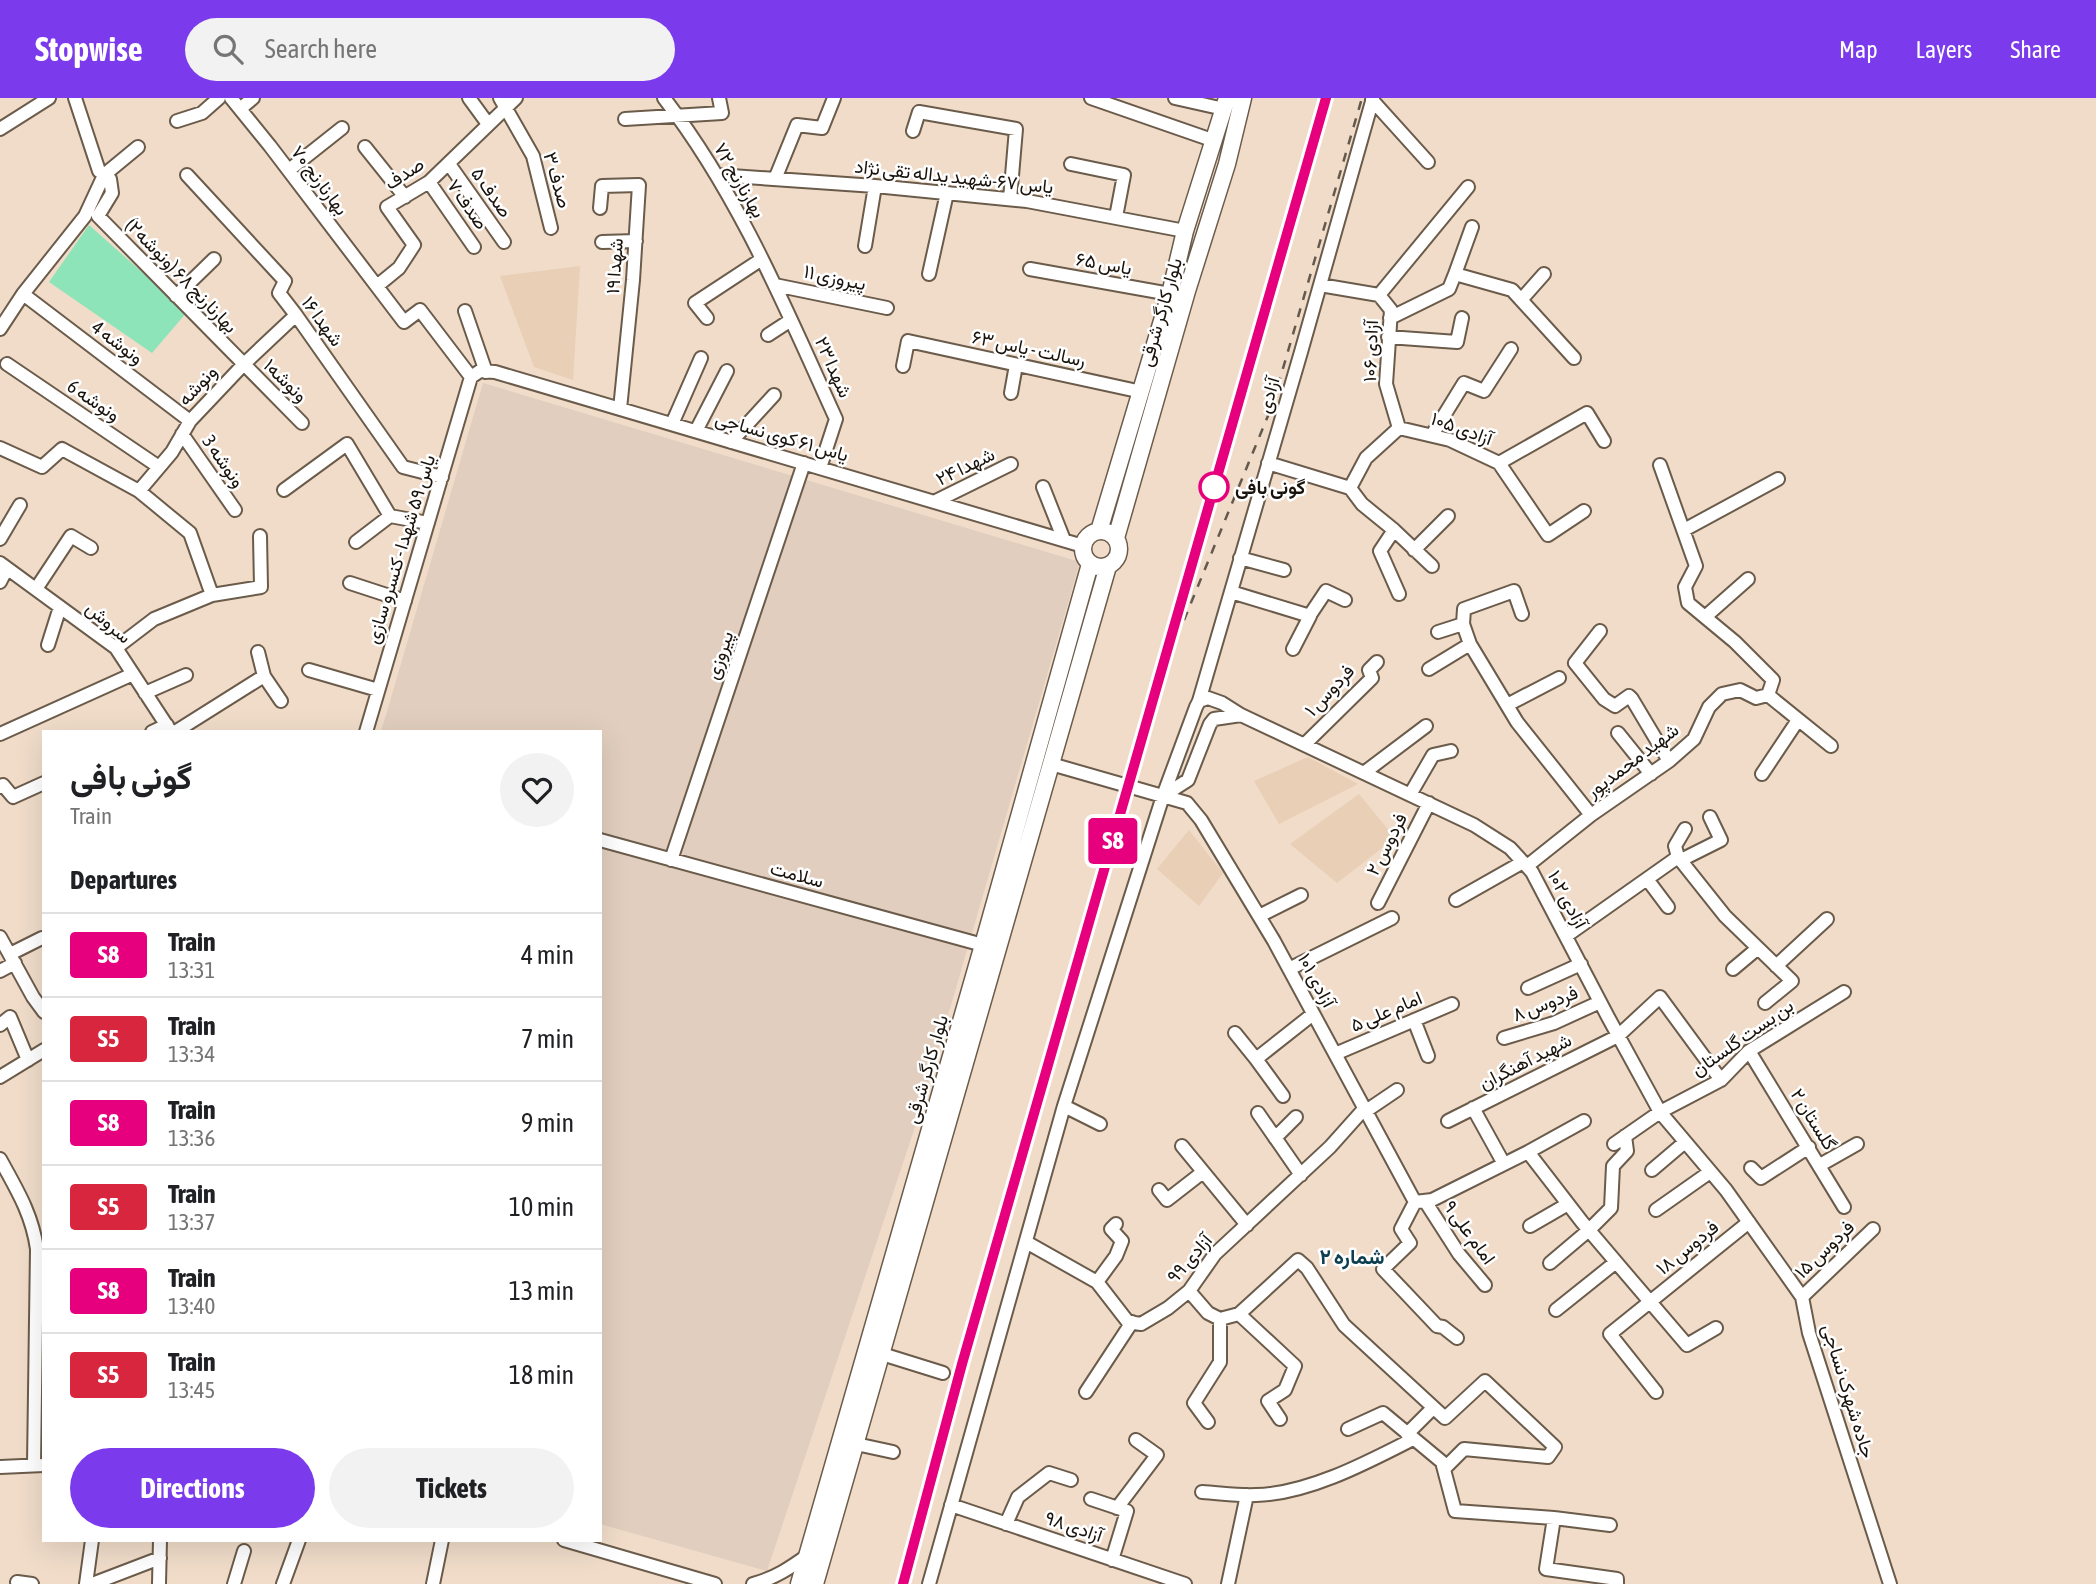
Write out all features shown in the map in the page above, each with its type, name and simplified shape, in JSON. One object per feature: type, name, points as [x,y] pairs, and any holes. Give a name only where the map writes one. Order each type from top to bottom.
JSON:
[{"type":"main road","name":"بلوار کارگر شرقی","points":[[1116,538],[1187,290],[1227,164],[1243,98]]},
{"type":"main road","name":"بلوار کارگر شرقی","points":[[1099,531],[1170,295],[1185,231],[1225,104]]},
{"type":"main road","points":[[1105,531],[1116,538],[1119,554],[1108,566],[1095,567],[1085,559],[1083,545],[1092,533],[1105,531]]},
{"type":"main road","name":"بلوار کارگر شرقی","points":[[815,1584],[882,1354],[907,1239],[983,945],[1090,564]]},
{"type":"main road","name":"بلوار کارگر شرقی","points":[[799,1584],[907,1239],[1108,566]]},
{"type":"street","points":[[1,127],[49,98]]},
{"type":"street","name":"بهارنارنج ۶۸ (ونوشه۲)","points":[[75,98],[99,171],[110,179],[112,192],[98,216],[243,365]]},
{"type":"street","points":[[177,121],[202,113],[219,98]]},
{"type":"street","name":"بهارنارنج ۷۰","points":[[231,98],[404,322],[419,310],[471,377]]},
{"type":"street","points":[[240,109],[253,98]]},
{"type":"street","points":[[469,98],[488,124]]},
{"type":"street","name":"بهارنارنج ۷۲","points":[[664,98],[718,175],[775,285]]},
{"type":"street","points":[[625,119],[722,113],[719,98]]},
{"type":"street","points":[[775,179],[797,125],[822,128],[834,98]]},
{"type":"street","points":[[1091,98],[1212,140]]},
{"type":"street","points":[[1175,98],[1225,104]]},
{"type":"street","points":[[1372,99],[1428,162]]},
{"type":"street","name":"آزادی","points":[[929,1584],[1064,1106],[1163,796],[1199,701],[1372,99]]},
{"type":"street","name":"صدف","points":[[377,286],[399,268],[414,245],[387,207],[429,182],[488,124],[507,101]]},
{"type":"street","name":"صدف ۳","points":[[507,101],[533,156],[551,228]]},
{"type":"street","points":[[913,131],[919,112],[1016,129],[1010,199]]},
{"type":"street","points":[[289,170],[342,128]]},
{"type":"street","points":[[0,329],[23,294],[85,216],[104,175],[138,146]]},
{"type":"street","points":[[365,147],[405,197]]},
{"type":"street","name":"صدف ۵","points":[[449,164],[504,242]]},
{"type":"street","points":[[1071,164],[1124,175],[1116,217]]},
{"type":"street","name":"شهدا ۱۶","points":[[187,175],[285,281],[279,293],[403,467],[442,477]]},
{"type":"street","name":"یاس ۶۷-شهید یداله تقی نژاد","points":[[718,175],[1010,199],[1185,231]]},
{"type":"street","name":"صدف ۷","points":[[429,182],[474,247]]},
{"type":"street","name":"شهدا ۱۹","points":[[600,208],[602,186],[639,185],[620,409]]},
{"type":"street","points":[[865,246],[875,186]]},
{"type":"street","points":[[1379,295],[1468,187]]},
{"type":"street","points":[[929,274],[947,193]]},
{"type":"street","points":[[1390,318],[1449,289],[1472,227]]},
{"type":"street","points":[[602,242],[636,242]]},
{"type":"street","points":[[176,296],[214,259]]},
{"type":"street","points":[[707,318],[695,303],[762,259]]},
{"type":"street","name":"یاس ۶۵","points":[[1030,269],[1170,295]]},
{"type":"street","points":[[1455,274],[1512,290],[1574,358]]},
{"type":"street","points":[[1521,300],[1544,274]]},
{"type":"street","name":"پیروزی ۱۱","points":[[775,285],[887,308]]},
{"type":"street","name":"شهدا ۲۳","points":[[775,285],[836,419],[820,468]]},
{"type":"street","name":"آزادی ۱۰۶","points":[[1320,285],[1379,295],[1391,310],[1386,384],[1399,428]]},
{"type":"street","name":"ونوشه 4","points":[[23,294],[190,421]]},
{"type":"street","points":[[465,311],[486,372],[480,371],[471,377]]},
{"type":"street","name":"ونوشه","points":[[139,491],[172,452],[190,421],[243,365],[296,315]]},
{"type":"street","points":[[1388,337],[1457,342],[1462,318]]},
{"type":"street","points":[[768,335],[791,320]]},
{"type":"street","name":"رسالت - یاس ۶۳","points":[[904,366],[908,341],[1142,392]]},
{"type":"street","points":[[1432,435],[1464,383],[1484,391],[1511,349]]},
{"type":"street","points":[[672,424],[701,358]]},
{"type":"street","name":"ونوشه 6","points":[[7,364],[159,467]]},
{"type":"street","name":"ونوشه۱","points":[[243,365],[302,423]]},
{"type":"street","points":[[1011,393],[1016,365]]},
{"type":"street","points":[[696,431],[727,371]]},
{"type":"street","name":"یاس ۶۱ کوی نساجی","points":[[486,372],[495,372],[1083,545]]},
{"type":"street","name":"یاس ۵۹ شهدا - کنسرو سازی","points":[[367,730],[471,377]]},
{"type":"street","points":[[732,442],[774,395]]},
{"type":"street","name":"آزادی ۱۰۵","points":[[1350,488],[1366,458],[1399,428],[1450,440],[1499,463],[1587,412],[1604,441]]},
{"type":"street","name":"ونوشه 3","points":[[182,434],[235,510]]},
{"type":"street","points":[[284,490],[347,444],[390,516]]},
{"type":"street","points":[[0,448],[42,467],[62,449],[139,491],[190,533],[212,595]]},
{"type":"street","name":"پیروزی","points":[[671,860],[804,463]]},
{"type":"street","points":[[1268,463],[1350,488],[1362,504],[1432,566]]},
{"type":"street","points":[[1499,463],[1548,535],[1584,511]]},
{"type":"street","name":"شهدا ۲۴","points":[[936,501],[1011,464]]},
{"type":"street","points":[[1660,466],[1696,566],[1685,587],[1688,603],[1735,642],[1773,680],[1768,695],[1831,746]]},
{"type":"street","points":[[1684,530],[1778,479]]},
{"type":"street","points":[[1043,487],[1064,540]]},
{"type":"street","points":[[0,539],[20,505]]},
{"type":"street","points":[[356,542],[390,516],[428,523]]},
{"type":"street","points":[[1414,550],[1448,516]]},
{"type":"street","points":[[1394,530],[1380,551],[1399,594]]},
{"type":"street","points":[[36,589],[71,536],[91,548]]},
{"type":"street","points":[[116,648],[154,619],[212,595],[261,587],[260,536]]},
{"type":"street","points":[[1240,558],[1283,570]]},
{"type":"street","points":[[0,582],[4,566]]},
{"type":"street","name":"سروش","points":[[4,566],[116,648],[171,729]]},
{"type":"street","points":[[1705,617],[1748,579]]},
{"type":"street","points":[[350,583],[405,601]]},
{"type":"street","points":[[1293,649],[1308,618],[1326,591],[1345,600]]},
{"type":"street","points":[[1522,614],[1514,591],[1464,609],[1463,624],[1470,644],[1517,722],[1591,816]]},
{"type":"street","points":[[1231,592],[1310,616],[1308,618]]},
{"type":"street","points":[[48,646],[60,607]]},
{"type":"street","points":[[1438,632],[1463,624]]},
{"type":"street","points":[[1600,631],[1575,663],[1604,699],[1615,706],[1629,696],[1632,699],[1669,761]]},
{"type":"street","points":[[1429,668],[1470,644]]},
{"type":"street","points":[[258,652],[264,676],[281,701]]},
{"type":"street","name":"فردوس ۱","points":[[1305,744],[1372,678],[1368,670],[1377,662]]},
{"type":"street","points":[[309,670],[378,690]]},
{"type":"street","points":[[0,734],[133,674]]},
{"type":"street","points":[[145,692],[186,675]]},
{"type":"street","points":[[171,729],[264,676]]},
{"type":"street","points":[[1507,705],[1559,678]]},
{"type":"street","name":"شهید محمدپور","points":[[1456,900],[1525,864],[1669,761],[1694,739],[1709,707],[1723,694],[1740,690],[1756,698],[1768,695]]},
{"type":"street","points":[[1199,701],[1208,698],[1241,715]]},
{"type":"street","points":[[1163,796],[1188,780],[1210,723],[1214,719],[1241,715]]},
{"type":"street","name":"آزادی ۱۰۲","points":[[1241,715],[1474,824],[1510,848],[1532,872],[1660,1112],[1749,1222]]},
{"type":"street","points":[[1762,774],[1798,720]]},
{"type":"street","points":[[1366,772],[1426,726]]},
{"type":"street","points":[[1618,733],[1651,774]]},
{"type":"street","points":[[1410,793],[1433,755],[1451,751]]},
{"type":"street","name":"آزادی ۱۰۱","points":[[1051,764],[1187,803],[1194,811],[1259,916],[1365,1110],[1420,1201]]},
{"type":"street","points":[[0,787],[3,785],[13,797],[42,784]]},
{"type":"street","name":"فردوس ۲","points":[[1378,904],[1429,803]]},
{"type":"street","points":[[1566,936],[1679,858],[1721,840],[1710,817]]},
{"type":"street","points":[[1685,829],[1675,846],[1679,858],[1725,916],[1792,981],[1765,1003]]},
{"type":"street","name":"سلامت","points":[[602,841],[983,945]]},
{"type":"street","points":[[1647,879],[1668,907]]},
{"type":"street","points":[[1259,916],[1301,895]]},
{"type":"street","points":[[1289,969],[1392,918]]},
{"type":"street","points":[[1776,966],[1827,919]]},
{"type":"street","points":[[0,937],[42,1009]]},
{"type":"street","points":[[0,971],[42,938]]},
{"type":"street","points":[[1733,969],[1758,948]]},
{"type":"street","points":[[1528,988],[1581,964]]},
{"type":"street","name":"بن بست گلستان","points":[[1589,1230],[1611,1208],[1613,1166],[1627,1151],[1619,1140],[1660,1112],[1721,1080],[1749,1051],[1844,992]]},
{"type":"street","name":"شهید آهنگران","points":[[1448,1121],[1618,1036],[1660,997],[1721,1080]]},
{"type":"street","name":"فردوس ۸","points":[[1504,1038],[1554,1023],[1600,1002]]},
{"type":"street","name":"امام علی ۵","points":[[1335,1054],[1452,1004]]},
{"type":"street","points":[[1256,1059],[1313,1014]]},
{"type":"street","points":[[0,1025],[10,1017],[29,1060]]},
{"type":"street","points":[[1414,1020],[1429,1056]]},
{"type":"street","points":[[1235,1033],[1283,1096]]},
{"type":"street","points":[[0,1077],[42,1051]]},
{"type":"street","name":"گلستان ۲","points":[[1749,1051],[1844,1207]]},
{"type":"street","name":"آزادی ٩٩","points":[[1132,1322],[1141,1324],[1189,1292],[1215,1254],[1301,1175],[1365,1110],[1397,1090]]},
{"type":"street","points":[[1064,1106],[1100,1124]]},
{"type":"street","points":[[1473,1108],[1504,1164]]},
{"type":"street","points":[[1258,1113],[1301,1175]]},
{"type":"street","points":[[1275,1138],[1296,1117]]},
{"type":"street","points":[[1457,1338],[1443,1327],[1437,1326],[1383,1269],[1410,1243],[1401,1229],[1420,1201],[1432,1200],[1584,1121]]},
{"type":"street","points":[[1652,1170],[1685,1142]]},
{"type":"street","points":[[1820,1165],[1857,1144]]},
{"type":"street","points":[[1182,1146],[1247,1225]]},
{"type":"street","points":[[1751,1168],[1761,1178],[1809,1147]]},
{"type":"street","points":[[1528,1152],[1589,1230],[1687,1345],[1716,1328]]},
{"type":"street","points":[[0,1159],[27,1209],[37,1250],[33,1465],[0,1467]]},
{"type":"street","points":[[1159,1190],[1167,1200],[1203,1172]]},
{"type":"street","points":[[1656,1210],[1710,1172]]},
{"type":"street","name":"امام علی ۹","points":[[1420,1201],[1485,1285]]},
{"type":"street","points":[[1530,1226],[1568,1204]]},
{"type":"street","name":"جاده شهرک نساجی","points":[[1749,1222],[1802,1297],[1809,1334],[1890,1584]]},
{"type":"street","name":"فردوس ۱۸","points":[[1656,1392],[1610,1334],[1749,1222]]},
{"type":"street","points":[[1097,1282],[1116,1256],[1122,1241],[1111,1229],[1116,1224]]},
{"type":"street","name":"فردوس ۱۵","points":[[1802,1297],[1873,1229]]},
{"type":"street","points":[[1549,1263],[1589,1230]]},
{"type":"street","points":[[1026,1241],[1097,1282],[1128,1322],[1132,1322],[1086,1392]]},
{"type":"street","points":[[1189,1292],[1208,1313],[1220,1319],[1239,1314],[1298,1260],[1307,1268],[1344,1325],[1445,1418],[1485,1381],[1555,1447],[1548,1457],[1464,1449],[1444,1468]]},
{"type":"street","points":[[1556,1310],[1616,1262]]},
{"type":"street","points":[[1239,1314],[1295,1366],[1284,1390],[1268,1401],[1280,1419]]},
{"type":"street","points":[[1208,1422],[1194,1403],[1220,1362],[1220,1319]]},
{"type":"street","points":[[882,1354],[943,1373]]},
{"type":"street","points":[[1202,1492],[1257,1495],[1296,1489],[1335,1475],[1410,1436],[1433,1408]]},
{"type":"street","points":[[1348,1429],[1383,1413],[1442,1462],[1455,1511],[1610,1525]]},
{"type":"street","points":[[1117,1508],[1157,1455],[1136,1440]]},
{"type":"street","points":[[856,1444],[893,1452]]},
{"type":"street","points":[[1006,1524],[1018,1497],[1049,1473],[1071,1480]]},
{"type":"street","points":[[1228,1584],[1247,1495]]},
{"type":"street","points":[[1091,1499],[1127,1511],[1112,1560]]},
{"type":"street","name":"آزادی ۹۸","points":[[951,1505],[1185,1584]]},
{"type":"street","points":[[1553,1518],[1546,1569],[1617,1579],[1617,1584]]},
{"type":"street","points":[[86,1584],[92,1542]]},
{"type":"street","points":[[159,1584],[160,1542]]},
{"type":"street","points":[[283,1584],[298,1542]]},
{"type":"street","points":[[433,1584],[442,1542]]},
{"type":"street","points":[[571,1542],[715,1584]]},
{"type":"street","points":[[234,1584],[244,1551]]},
{"type":"street","points":[[753,1584],[779,1574],[808,1555]]},
{"type":"street","points":[[92,1584],[160,1558]]},
{"type":"street","points":[[17,1582],[32,1584]]},
{"type":"shaded area","points":[[580,266],[573,380],[534,367],[500,276]]},
{"type":"shaded area","points":[[483,383],[1080,562],[919,1115],[767,1571],[602,1525],[602,730],[382,730]]},
{"type":"shaded area","points":[[1308,757],[1358,784],[1279,824],[1254,781]]},
{"type":"shaded area","points":[[1359,794],[1395,838],[1337,883],[1290,844]]},
{"type":"shaded area","points":[[1189,830],[1223,873],[1199,906],[1157,869]]},
{"type":"green space","points":[[89,225],[187,312],[152,353],[49,282]]},
{"type":"railway","points":[[903,1584],[962,1364],[1326,98]]},
{"type":"railway","points":[[1184,620],[1272,406],[1362,98]]},
{"type":"train","name":"S8","points":[[903,1584],[962,1364],[1326,98]]},
{"type":"place","name":"گونی بافی","points":[[1214,487]]},
{"type":"district","name":"شماره ۲","points":[[1352,1256]]}]
